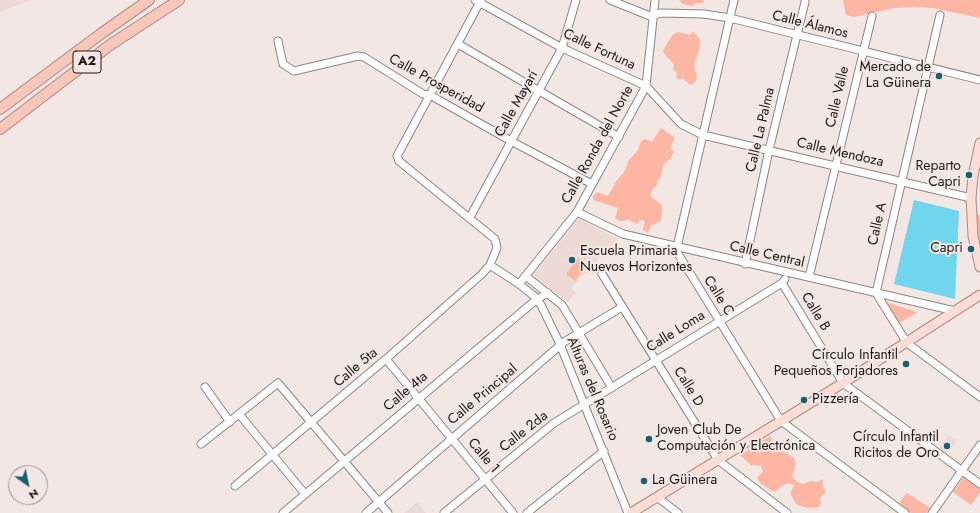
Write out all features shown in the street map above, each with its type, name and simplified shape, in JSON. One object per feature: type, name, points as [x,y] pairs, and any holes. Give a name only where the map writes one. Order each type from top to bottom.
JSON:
[{"type":"highway","name":"A2","points":[[0,109],[102,33],[150,0]]},
{"type":"highway","name":"A2","points":[[0,130],[110,45],[179,0]]},
{"type":"main road","points":[[980,143],[973,176],[971,198],[973,236],[980,267]]},
{"type":"main road","points":[[629,513],[843,383],[980,295]]},
{"type":"street","name":"Calle Mayarí","points":[[470,217],[562,48],[576,0]]},
{"type":"street","name":"Calle Álamos","points":[[610,0],[646,15],[654,16],[661,13],[704,14],[730,18],[980,80]]},
{"type":"street","name":"Calle Ronda del Norte","points":[[519,284],[527,277],[577,212],[620,136],[646,86],[655,0]]},
{"type":"street","points":[[677,247],[734,0]]},
{"type":"street","name":"Calle Fortuna","points":[[478,1],[562,48],[646,86],[681,124],[703,135]]},
{"type":"street","points":[[478,1],[458,44],[397,156],[398,161],[470,217],[496,242],[497,248],[490,265]]},
{"type":"street","name":"Calle La Palma","points":[[745,264],[769,150],[805,2]]},
{"type":"street","name":"Calle Valle","points":[[809,277],[862,51],[872,16]]},
{"type":"street","name":"Calle A","points":[[876,293],[940,16]]},
{"type":"street","name":"Calle Prosperidad","points":[[278,42],[283,64],[294,71],[362,56],[423,94],[430,95],[511,141],[592,184]]},
{"type":"street","points":[[458,44],[620,136]]},
{"type":"street","name":"Calle Mendoza","points":[[703,135],[971,198]]},
{"type":"street","name":"Calle Central","points":[[577,212],[624,234],[745,264],[809,277],[955,311]]},
{"type":"street","name":"Calle C","points":[[677,247],[677,252],[682,262],[781,421],[905,513]]},
{"type":"street","name":"Alturas del Rosario","points":[[490,265],[519,284],[537,299],[560,346],[629,513]]},
{"type":"street","name":"Calle 5ta","points":[[235,486],[386,359],[477,279],[490,265]]},
{"type":"street","name":"Calle D","points":[[602,274],[718,460],[787,513]]},
{"type":"street","points":[[782,283],[789,274]]},
{"type":"street","points":[[527,277],[562,305],[612,388]]},
{"type":"street","name":"Calle Loma","points":[[585,405],[782,283]]},
{"type":"street","name":"Calle B","points":[[782,283],[843,383],[980,484]]},
{"type":"street","name":"Calle 4ta","points":[[283,513],[537,299],[548,293]]},
{"type":"street","points":[[876,293],[907,343],[980,397]]},
{"type":"street","name":"Calle Principal","points":[[366,513],[451,438],[560,346],[579,332],[622,307]]},
{"type":"street","name":"Calle 1","points":[[386,359],[513,513]]},
{"type":"street","points":[[201,444],[278,384],[388,513]]},
{"type":"street","points":[[205,387],[230,422]]},
{"type":"street","name":"Calle 2da","points":[[444,513],[548,428],[585,405]]},
{"type":"street","points":[[239,414],[305,494]]},
{"type":"street","points":[[932,513],[980,445]]},
{"type":"street","points":[[528,513],[604,451]]},
{"type":"street","points":[[657,497],[678,513]]},
{"type":"shaded area","points":[[0,0],[31,0],[0,12]]},
{"type":"shaded area","points":[[679,0],[704,0],[703,3],[696,3],[693,6],[683,4]]},
{"type":"shaded area","points":[[843,0],[980,0],[980,18],[933,8],[915,7],[895,8],[854,17],[846,15]]},
{"type":"shaded area","points":[[692,31],[699,38],[700,47],[694,64],[697,78],[695,83],[690,85],[682,78],[680,80],[676,78],[677,73],[673,70],[674,64],[663,51],[672,35],[679,32],[690,35]]},
{"type":"shaded area","points":[[661,128],[675,138],[670,148],[674,151],[671,158],[664,164],[660,179],[658,180],[656,187],[653,188],[650,196],[662,205],[662,211],[661,221],[651,226],[648,233],[643,230],[645,221],[640,220],[637,224],[629,220],[620,221],[615,219],[618,208],[593,200],[593,196],[597,192],[608,196],[617,180],[624,172],[629,160],[638,150],[641,141],[645,139],[652,142]]},
{"type":"shaded area","points":[[976,213],[980,216],[980,258],[977,234]]},
{"type":"shaded area","name":"Escuela Primaria Nuevos Horizontes","points":[[579,218],[618,239],[571,288],[576,293],[568,302],[533,275]]},
{"type":"shaded area","points":[[578,258],[588,265],[575,281],[566,274]]},
{"type":"shaded area","points":[[889,303],[917,313],[899,323],[887,305]]},
{"type":"shaded area","name":"Círculo Infantil Ricitos de Oro","points":[[949,435],[957,442],[946,455],[938,449]]},
{"type":"shaded area","points":[[770,436],[776,447],[794,458],[796,464],[792,476],[797,482],[803,484],[811,481],[818,482],[822,479],[822,486],[826,492],[820,498],[821,503],[819,507],[807,508],[796,504],[790,493],[794,486],[792,484],[785,484],[774,492],[760,483],[757,478],[763,471],[761,466],[751,465],[740,455]]},
{"type":"shaded area","points":[[964,477],[980,489],[980,493],[971,505],[953,492]]},
{"type":"shaded area","points":[[907,493],[930,508],[926,513],[911,513],[899,503]]},
{"type":"shaded area","points":[[417,502],[426,513],[404,513]]},
{"type":"water","points":[[914,200],[959,211],[955,299],[894,284]]},
{"type":"place","name":"Mercado de La Güinera","points":[[939,76]]},
{"type":"place","name":"Reparto Capri","points":[[969,175]]},
{"type":"place","name":"Capri","points":[[971,249]]},
{"type":"place","name":"Escuela Primaria Nuevos Horizontes","points":[[572,260]]},
{"type":"place","name":"Círculo Infantil Pequeños Forjadores","points":[[906,364]]},
{"type":"place","name":"Pizzería","points":[[804,400]]},
{"type":"place","name":"Joven Club De Computación y Electrónica","points":[[649,439]]},
{"type":"place","name":"Círculo Infantil Ricitos de Oro","points":[[947,446]]},
{"type":"place","name":"La Güinera","points":[[644,481]]}]
